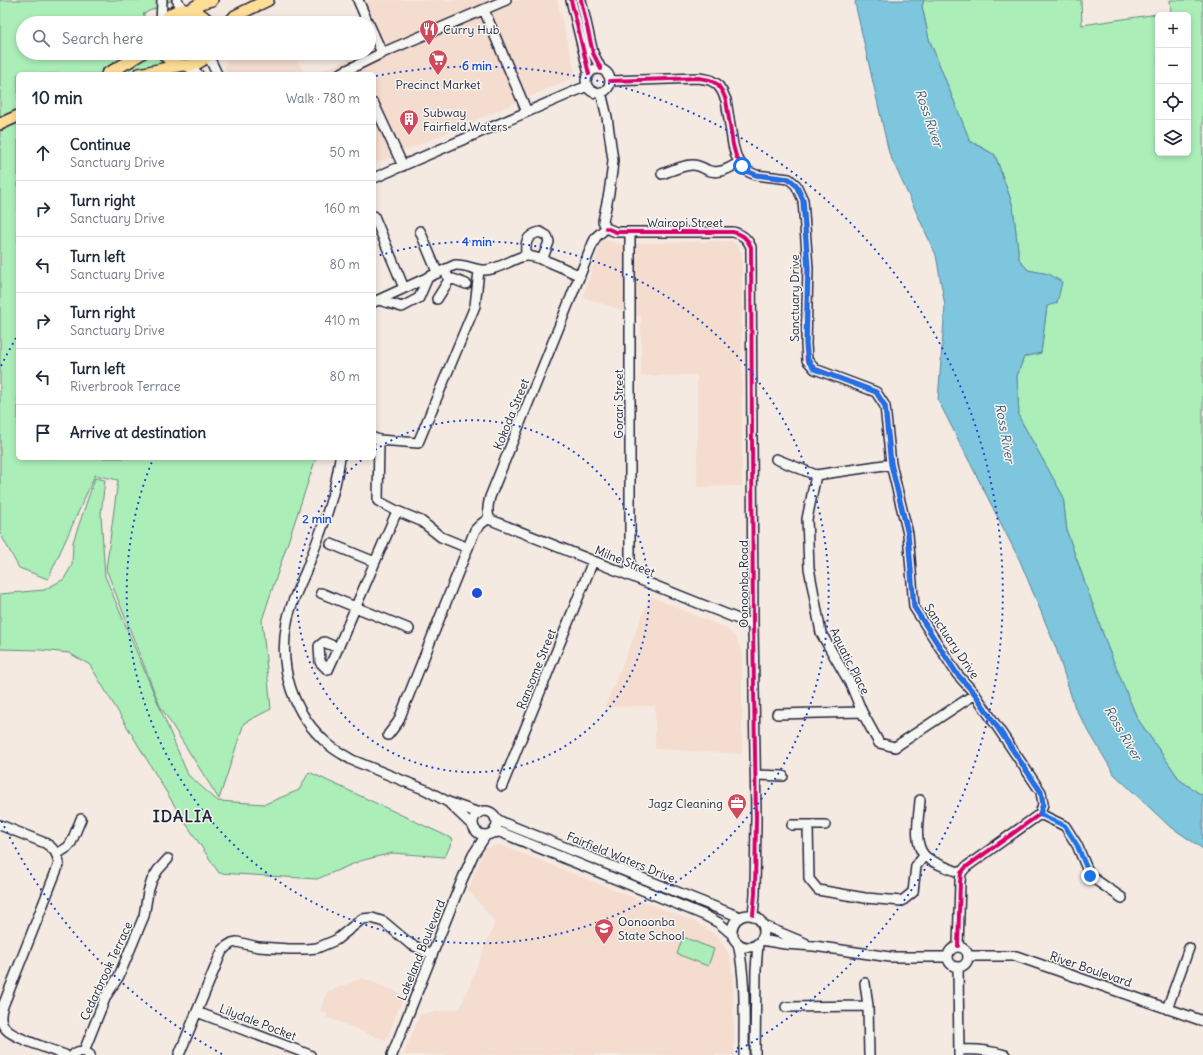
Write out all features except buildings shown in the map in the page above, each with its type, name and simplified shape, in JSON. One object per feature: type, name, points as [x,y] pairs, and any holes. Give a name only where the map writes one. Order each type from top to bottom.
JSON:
[{"type":"main road","points":[[169,16],[176,12],[186,10],[212,0]]},
{"type":"main road","points":[[235,16],[268,0]]},
{"type":"main road","points":[[186,10],[197,12],[204,16]]},
{"type":"main road","points":[[110,72],[131,60]]},
{"type":"main road","points":[[170,60],[184,66]]},
{"type":"main road","points":[[150,72],[195,64],[202,60]]},
{"type":"main road","points":[[0,124],[16,117]]},
{"type":"street","points":[[162,0],[162,16]]},
{"type":"street","points":[[176,0],[186,10]]},
{"type":"street","points":[[358,0],[365,16]]},
{"type":"street","points":[[376,57],[382,53],[506,0]]},
{"type":"street","points":[[571,0],[570,5],[574,11],[589,74]]},
{"type":"street","points":[[581,0],[593,53],[601,69],[607,74],[610,81],[607,88],[601,92],[593,91],[587,86],[586,79],[594,70],[601,69]]},
{"type":"street","points":[[484,10],[527,112]]},
{"type":"street","points":[[376,40],[382,53]]},
{"type":"street","points":[[211,60],[216,72]]},
{"type":"street","points":[[358,70],[372,60]]},
{"type":"street","points":[[184,66],[194,72]]},
{"type":"street","name":"Sanctuary Drive","points":[[610,81],[699,78],[710,80],[717,84],[726,100],[733,145],[736,156],[742,166],[749,172],[756,175],[789,179],[796,185],[803,200],[808,268],[806,344],[808,360],[814,369],[876,392],[885,406],[891,464],[908,534],[914,607],[957,674],[975,694],[1041,792],[1043,804],[1040,814]]},
{"type":"street","points":[[376,177],[587,86]]},
{"type":"street","points":[[601,92],[607,117],[613,160],[609,193],[603,221],[606,228]]},
{"type":"street","points":[[376,108],[403,166]]},
{"type":"street","points":[[662,174],[692,165],[699,166],[712,172],[718,172],[740,162]]},
{"type":"street","points":[[376,224],[404,288]]},
{"type":"street","name":"Wairopi Street","points":[[606,228],[616,232],[733,232],[744,236],[751,247],[752,253]]},
{"type":"street","name":"Kokoda Street","points":[[489,518],[487,506],[490,497],[596,237],[606,228]]},
{"type":"street","points":[[420,231],[441,271],[449,280]]},
{"type":"street","points":[[526,256],[525,248],[528,238],[540,232],[546,236],[549,242],[542,260]]},
{"type":"street","name":"Gorari Street","points":[[630,232],[630,576]]},
{"type":"street","name":"Oonoonba Road","points":[[752,253],[753,625],[756,775],[755,894],[753,915]]},
{"type":"street","points":[[376,301],[456,265],[479,271],[491,270],[522,256],[534,257],[580,276]]},
{"type":"street","points":[[468,548],[442,537],[422,521],[397,511],[378,501],[376,439],[418,443],[475,306],[479,271]]},
{"type":"street","points":[[376,301],[402,306],[408,304],[420,298],[428,277]]},
{"type":"street","points":[[449,280],[453,279],[466,284]]},
{"type":"street","points":[[437,299],[449,280]]},
{"type":"street","points":[[776,459],[816,474],[891,464]]},
{"type":"street","points":[[340,460],[333,496],[287,621],[284,653],[286,672],[290,687],[295,702],[304,717],[329,745],[352,760],[426,790],[448,802],[479,813],[490,813],[495,818],[497,824],[494,830],[489,834],[479,833],[448,802]]},
{"type":"street","name":"Aquatic Place","points":[[816,474],[807,519],[809,568],[821,633],[851,685],[862,712],[879,744],[894,747],[975,694]]},
{"type":"street","points":[[338,648],[397,511]]},
{"type":"street","points":[[388,735],[398,722],[477,527],[489,518]]},
{"type":"street","name":"Milne Street","points":[[489,518],[753,625]]},
{"type":"street","points":[[331,544],[375,562]]},
{"type":"street","name":"Ransome Street","points":[[502,786],[593,561]]},
{"type":"street","points":[[321,593],[409,629]]},
{"type":"street","points":[[777,714],[862,712]]},
{"type":"street","points":[[756,775],[783,776]]},
{"type":"street","points":[[920,800],[917,842],[924,856],[940,865],[961,873]]},
{"type":"street","points":[[475,828],[474,818],[479,813]]},
{"type":"street","points":[[958,946],[961,873],[966,867],[1040,814],[1065,826],[1077,845],[1090,876],[1122,898]]},
{"type":"street","name":"Fairfield Waters Drive","points":[[495,818],[504,823],[740,917]]},
{"type":"street","points":[[57,854],[68,847],[71,843],[81,819]]},
{"type":"street","points":[[0,825],[50,846],[57,854],[59,864],[58,870],[3,1006],[1,1012],[1,1024],[16,1037],[65,1055]]},
{"type":"street","points":[[792,825],[825,825]]},
{"type":"street","points":[[808,825],[809,879],[818,890],[865,898],[902,901],[913,892],[916,866],[924,856]]},
{"type":"street","name":"Lakeland Boulevard","points":[[473,855],[475,828]]},
{"type":"street","name":"Fairfield Waters Drive","points":[[489,834],[500,832],[704,915],[719,923],[733,935]]},
{"type":"street","name":"Lakeland Boulevard","points":[[392,1055],[473,855],[489,834]]},
{"type":"street","name":"Cedarbrook Terrace","points":[[87,1053],[106,996],[119,976],[144,916],[148,892],[152,880],[168,858]]},
{"type":"street","points":[[744,1055],[744,977],[738,943],[733,935],[733,925],[740,917],[748,914],[758,917],[764,926],[756,970],[755,1055]]},
{"type":"street","points":[[179,1055],[222,951],[232,943],[244,943],[258,947],[289,949],[317,948],[336,940],[362,920],[372,918],[384,922],[410,944],[432,954]]},
{"type":"street","points":[[764,926],[814,946]]},
{"type":"street","points":[[738,943],[748,947],[754,946],[760,942],[814,946],[890,957],[948,957]]},
{"type":"street","points":[[958,946],[964,948],[968,956],[966,962],[958,967],[950,963],[948,957],[950,951],[958,946]]},
{"type":"street","points":[[1167,1009],[1189,948]]},
{"type":"street","name":"River Boulevard","points":[[968,956],[1016,956],[1203,1021]]},
{"type":"street","points":[[958,967],[959,1052],[968,1049],[993,1051],[1005,1055]]},
{"type":"street","points":[[865,983],[868,1006],[868,1055]]},
{"type":"street","points":[[786,1007],[868,1006]]},
{"type":"street","name":"Lilydale Pocket","points":[[197,1012],[310,1055]]},
{"type":"street","points":[[73,1055],[78,1051],[87,1053]]},
{"type":"shaded area","points":[[365,0],[557,0],[575,72],[573,78],[376,163],[376,72],[318,72],[345,60],[376,60],[376,47],[384,43],[376,25],[376,16],[372,16]]},
{"type":"shaded area","points":[[227,60],[297,60],[303,72],[227,72],[225,68]]},
{"type":"shaded area","points":[[602,239],[618,244],[731,241],[738,246],[742,255],[742,486],[697,487],[697,375],[641,376],[641,317],[583,297]]},
{"type":"shaded area","points":[[650,596],[725,628],[736,637],[742,651],[742,754],[655,749],[655,706],[605,707]]},
{"type":"shaded area","name":"Oonoonba State School","points":[[501,845],[697,923],[717,936],[729,954],[733,975],[734,1055],[404,1055],[420,1014],[460,1008],[495,922],[468,890],[485,848]]},
{"type":"shaded area","points":[[362,978],[404,995],[386,1041],[326,1017],[327,1014],[320,1011],[327,992]]},
{"type":"green space","points":[[0,0],[173,0],[143,14],[144,16],[16,16],[16,60],[174,60],[182,72],[16,72],[16,460],[315,460],[262,620],[271,709],[244,723],[219,799],[160,706],[106,569],[118,480],[95,475],[48,579],[19,568],[0,533]]},
{"type":"green space","points":[[924,0],[1081,0],[1082,25],[1155,14],[1155,156],[1191,156],[1191,12],[1171,12],[1170,0],[1203,0],[1203,796],[1180,780],[1137,718],[1108,648],[1067,532],[1063,496],[1019,417],[1017,376],[1024,357],[1041,353],[1047,306],[1048,274],[1028,270],[1019,259],[1013,206],[995,155],[970,141],[929,39],[922,6]]},
{"type":"green space","points":[[95,478],[105,480],[101,514],[105,576],[188,775],[218,801],[265,804],[299,790],[309,772],[453,839],[445,857],[392,853],[360,861],[317,879],[219,873],[179,813],[90,665],[69,653],[41,650],[0,649],[0,594],[44,590],[64,579],[72,565],[73,542]]},
{"type":"green space","points":[[683,937],[714,949],[708,966],[677,954]]},
{"type":"water","name":"Ross River","points":[[856,0],[924,0],[922,6],[929,39],[970,141],[995,155],[1013,206],[1019,259],[1028,270],[1049,274],[1062,282],[1057,303],[1047,306],[1041,353],[1024,357],[1017,376],[1019,417],[1063,496],[1067,532],[1108,648],[1137,718],[1180,780],[1203,796],[1203,849],[1168,825],[1114,774],[1075,708],[1056,648],[1020,561],[938,400],[945,306],[936,255],[889,153],[855,3]]},
{"type":"cycle path","points":[[571,0],[589,74]]},
{"type":"cycle path","points":[[581,0],[593,53],[601,69]]},
{"type":"cycle path","points":[[610,81],[699,78],[710,80],[717,84],[726,100],[733,145],[736,156],[742,166],[749,172],[756,175],[789,179],[796,185],[803,200],[808,268],[807,360],[815,369],[876,392],[885,406],[891,464],[908,534],[914,607],[957,674],[975,694],[1041,792],[1043,804],[1040,814],[966,867],[961,873],[958,946]]},
{"type":"cycle path","points":[[606,228],[616,232],[733,232],[744,237],[751,247],[753,625],[756,817],[755,894],[753,915]]},
{"type":"place","name":"Curry Hub","points":[[429,46]]},
{"type":"place","name":"Precinct Market","points":[[438,76]]},
{"type":"place","name":"Subway Fairfield Waters","points":[[409,136]]},
{"type":"place","name":"Jagz Cleaning","points":[[737,820]]},
{"type":"place","name":"Oonoonba State School","points":[[604,945]]},
{"type":"district","name":"IDALIA","points":[[183,816]]},
{"type":"route","points":[[742,166],[749,172],[756,175],[789,179],[796,185],[803,200],[808,268],[806,344],[808,360],[814,369],[876,392],[885,406],[891,464],[908,534],[914,607],[957,674],[975,694],[1041,792],[1043,804],[1040,814],[1065,826],[1077,845],[1090,876]]}]
